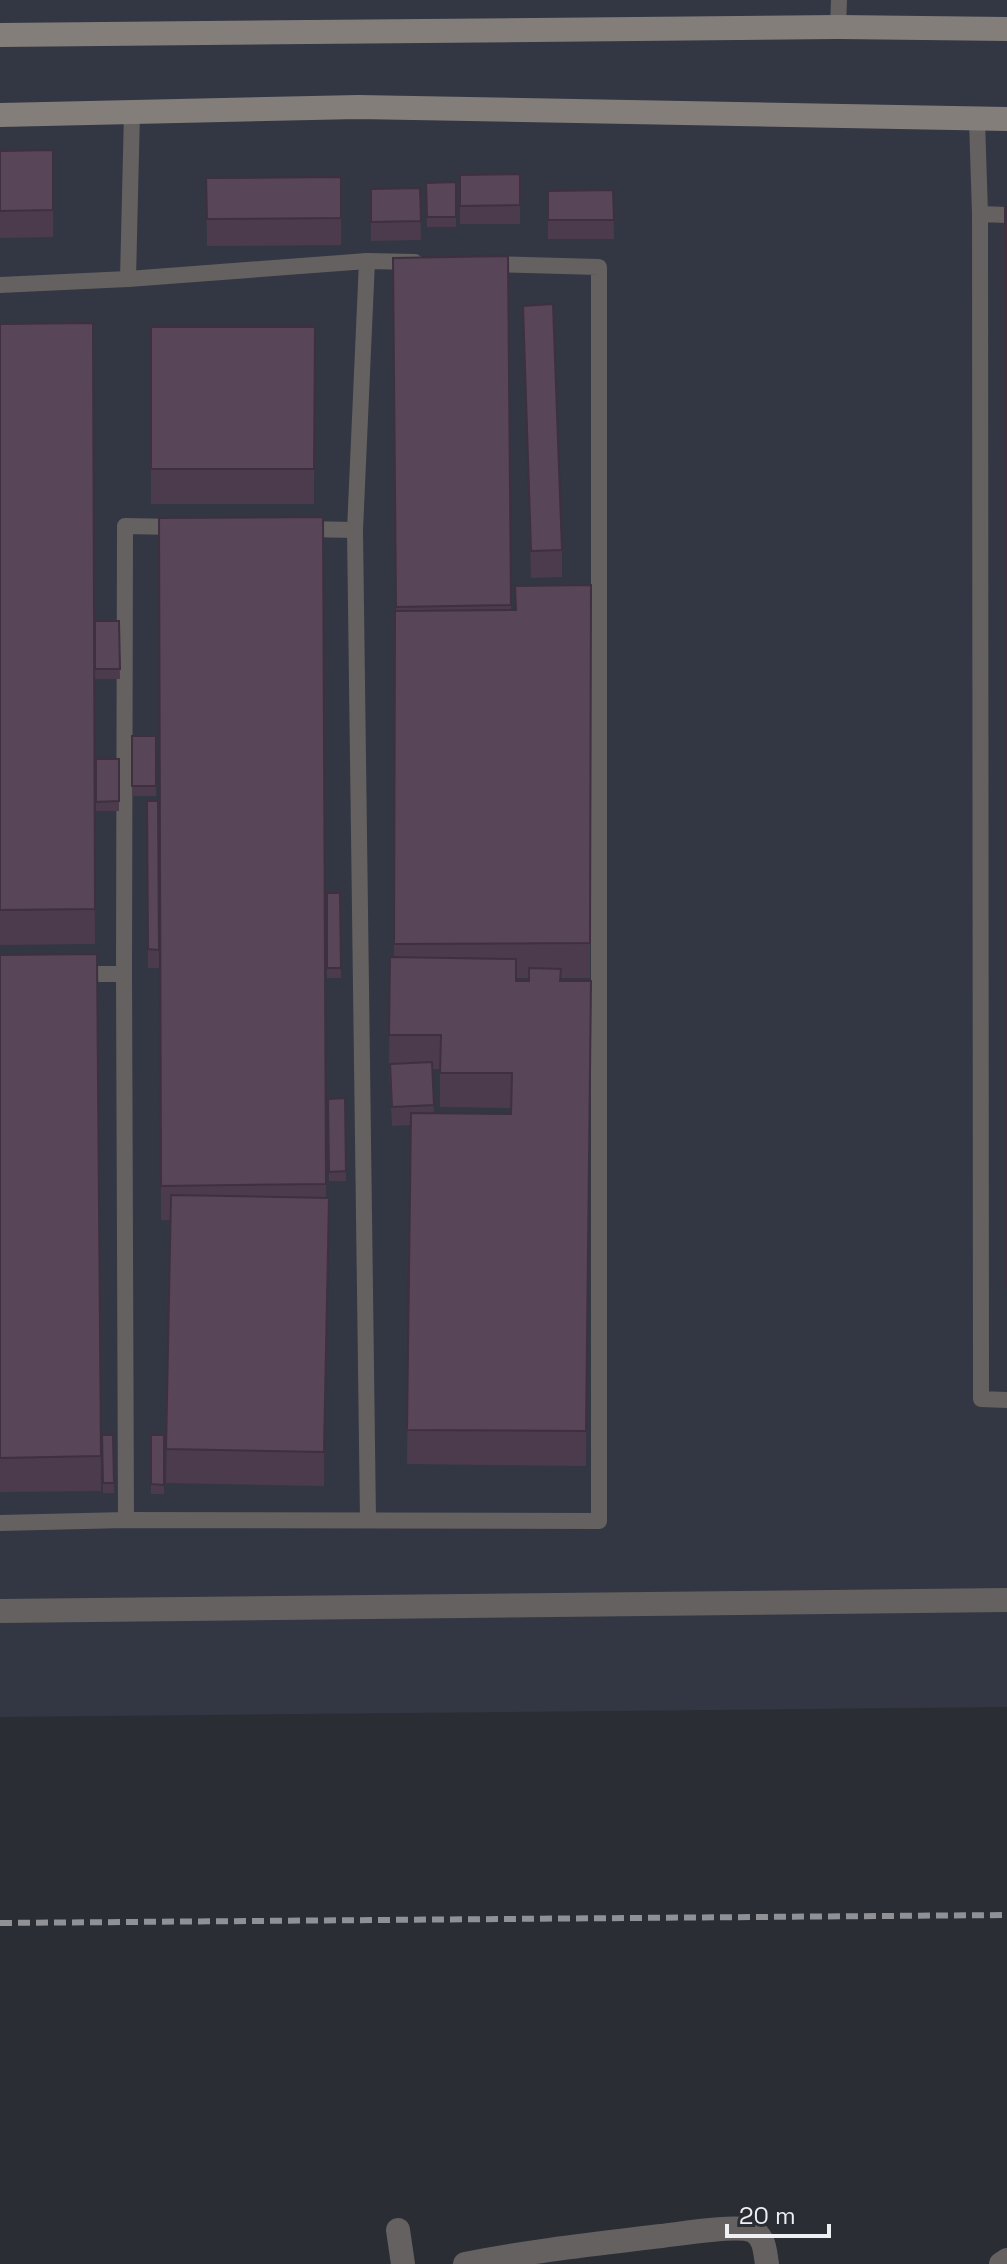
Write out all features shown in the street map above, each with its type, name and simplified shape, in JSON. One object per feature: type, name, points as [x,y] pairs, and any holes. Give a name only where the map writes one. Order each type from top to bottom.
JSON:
[{"type":"street","points":[[0,35],[838,27],[1007,29]]},
{"type":"street","points":[[0,115],[358,107],[1007,119]]},
{"type":"street","points":[[0,1611],[1007,1600]]},
{"type":"street","points":[[465,2264],[556,2249],[738,2229],[753,2231],[763,2241],[767,2264]]},
{"type":"street","points":[[398,2230],[403,2264]]},
{"type":"street","points":[[1001,2264],[1007,2260]]},
{"type":"lane","points":[[838,27],[839,0]]},
{"type":"lane","points":[[128,279],[132,112]]},
{"type":"lane","points":[[977,120],[980,214],[981,1399],[1007,1400]]},
{"type":"lane","points":[[980,214],[1007,215]]},
{"type":"lane","points":[[367,261],[355,530],[368,1520]]},
{"type":"lane","points":[[0,285],[367,261],[429,262]]},
{"type":"lane","points":[[0,1523],[126,1520],[599,1521],[599,267],[475,264]]},
{"type":"lane","points":[[126,1520],[125,526],[186,527]]},
{"type":"lane","points":[[294,529],[355,530]]},
{"type":"lane","points":[[62,974],[124,974]]},
{"type":"shaded area","points":[[0,0],[1007,0],[1007,1707],[0,1717]]},
{"type":"building","points":[[53,150],[53,210],[0,211],[0,151]]},
{"type":"building","points":[[520,174],[520,205],[460,206],[460,175]]},
{"type":"building","points":[[341,177],[341,218],[207,219],[206,178]]},
{"type":"building","points":[[456,182],[456,217],[427,217],[426,183]]},
{"type":"building","points":[[420,188],[421,221],[371,222],[371,189]]},
{"type":"building","points":[[613,190],[614,220],[548,220],[548,191]]},
{"type":"building","points":[[1005,207],[1007,207],[1007,1286]]},
{"type":"building","points":[[508,256],[511,605],[396,607],[393,258]]},
{"type":"building","points":[[553,304],[562,550],[531,551],[523,306]]},
{"type":"building","points":[[93,323],[95,909],[0,910],[0,324]]},
{"type":"building","points":[[151,327],[315,327],[314,469],[151,469]]},
{"type":"building","points":[[323,517],[326,1184],[161,1186],[159,518]]},
{"type":"building","points":[[591,585],[590,943],[394,944],[395,611],[516,610],[515,586]]},
{"type":"building","points":[[95,621],[119,621],[120,669],[95,669]]},
{"type":"building","points":[[132,736],[156,736],[156,786],[132,786]]},
{"type":"building","points":[[96,759],[119,759],[119,801],[96,802]]},
{"type":"building","points":[[147,801],[158,801],[159,950],[148,949]]},
{"type":"building","points":[[327,893],[340,893],[341,968],[327,968]]},
{"type":"building","points":[[97,954],[101,1456],[0,1458],[0,955]]},
{"type":"building","points":[[390,957],[516,959],[516,981],[529,981],[529,968],[561,969],[560,981],[591,981],[586,1431],[407,1430],[411,1113],[511,1114],[512,1073],[440,1073],[441,1035],[389,1035]]},
{"type":"building","points":[[432,1062],[434,1105],[392,1107],[390,1064]]},
{"type":"building","points":[[345,1098],[346,1171],[329,1172],[328,1099]]},
{"type":"building","points":[[171,1195],[329,1198],[324,1452],[166,1449]]},
{"type":"building","points":[[102,1435],[113,1435],[114,1483],[103,1483]]},
{"type":"building","points":[[151,1435],[164,1435],[164,1485],[151,1484]]},
{"type":"railway","points":[[0,1923],[1007,1915]]}]
